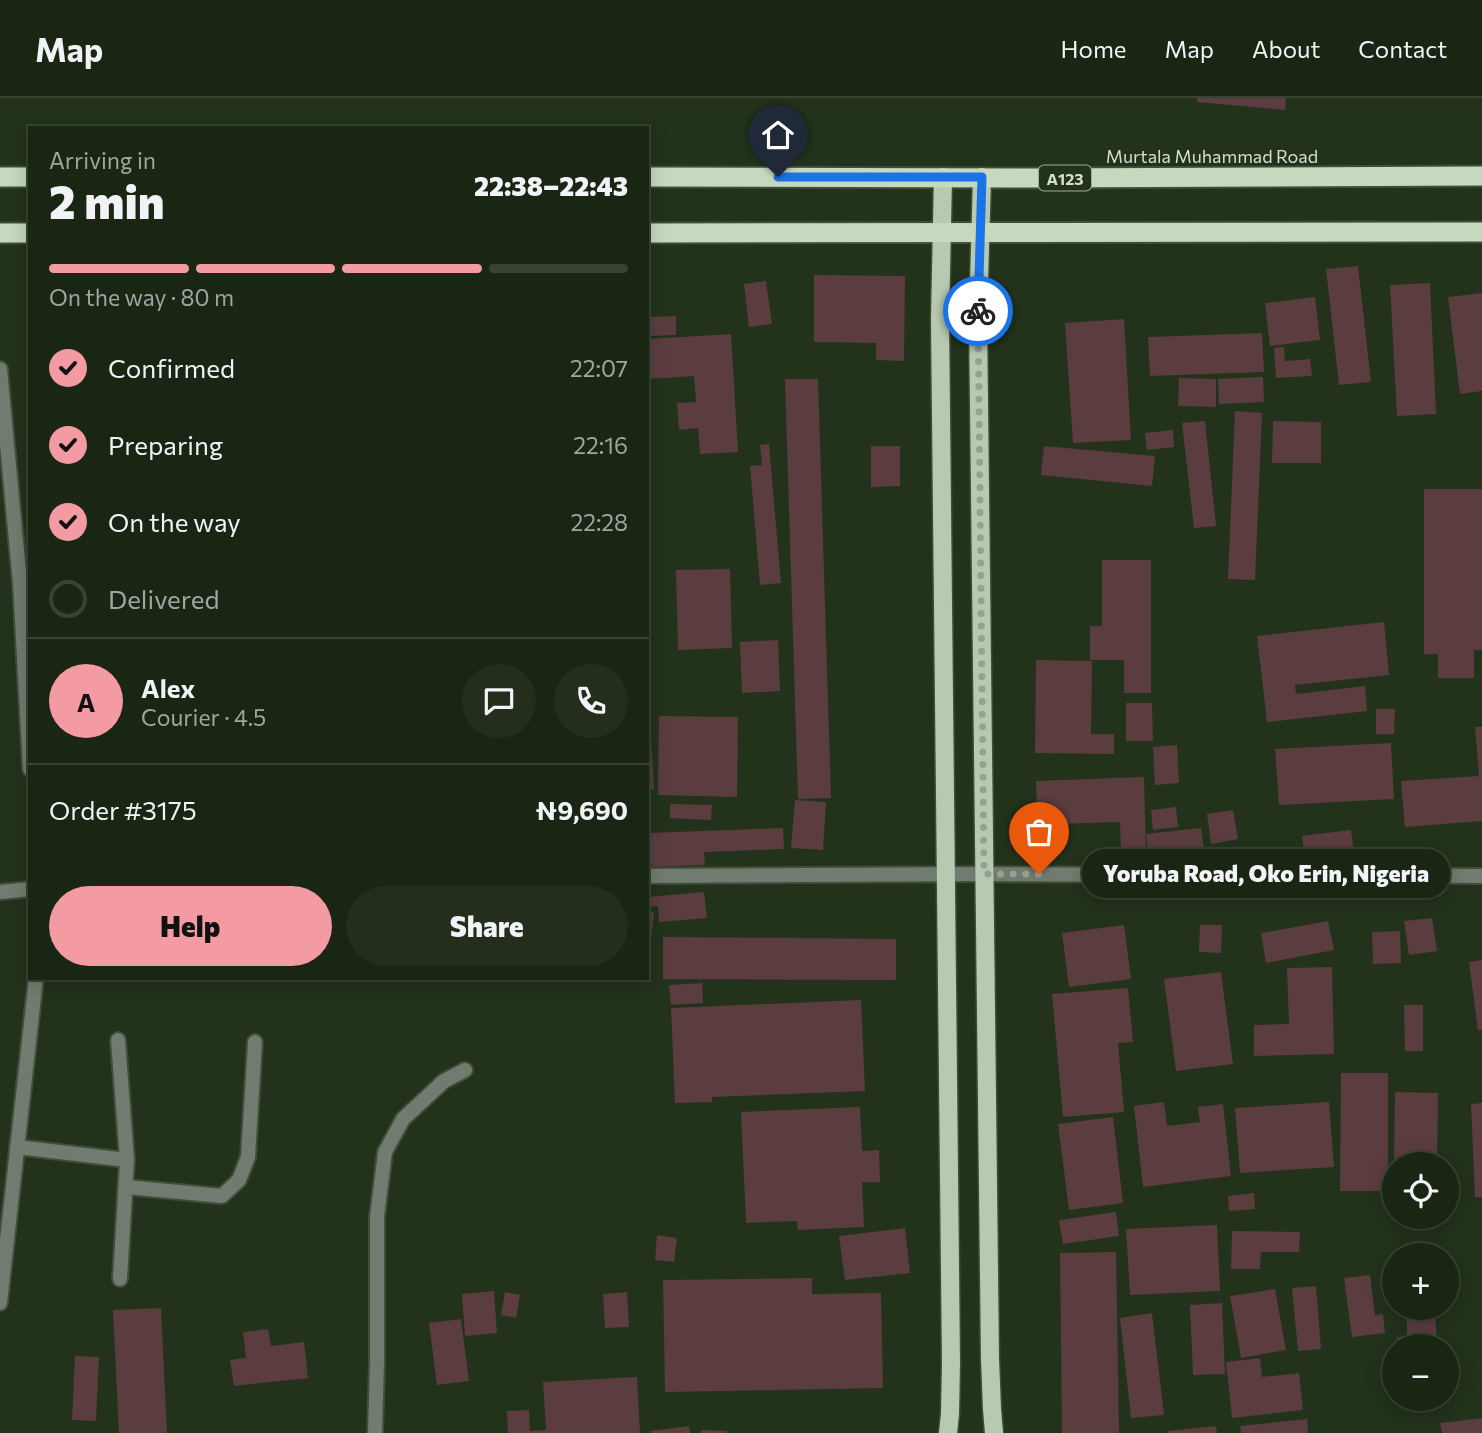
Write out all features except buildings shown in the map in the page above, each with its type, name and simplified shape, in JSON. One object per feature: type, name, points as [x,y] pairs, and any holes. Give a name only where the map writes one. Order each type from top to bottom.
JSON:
[{"type":"highway","name":"Murtala Muhammad Road","points":[[649,177],[1482,176]]},
{"type":"highway","points":[[0,177],[28,177]]},
{"type":"highway","points":[[649,233],[1482,232]]},
{"type":"highway","points":[[0,233],[28,233]]},
{"type":"main road","points":[[943,177],[940,319],[951,1363],[948,1433]]},
{"type":"main road","points":[[982,177],[978,317],[990,1359],[994,1433]]},
{"type":"street","points":[[0,369],[20,583],[28,732]]},
{"type":"street","points":[[649,876],[1482,876]]},
{"type":"street","points":[[0,892],[28,889]]},
{"type":"street","points":[[0,1303],[36,980]]},
{"type":"street","points":[[118,1040],[127,1160],[120,1279]]},
{"type":"street","points":[[126,1187],[222,1196],[239,1180],[248,1157],[255,1041]]},
{"type":"street","points":[[375,1433],[377,1217],[385,1152],[403,1119],[444,1081],[466,1070]]},
{"type":"street","points":[[17,1147],[127,1160]]},
{"type":"way so far","points":[[978,311],[984,874],[1039,874]]},
{"type":"place","name":"Yoruba Road, Oko Erin, Nigeria","points":[[1039,874]]},
{"type":"route","points":[[778,177],[982,177],[978,311]]}]
